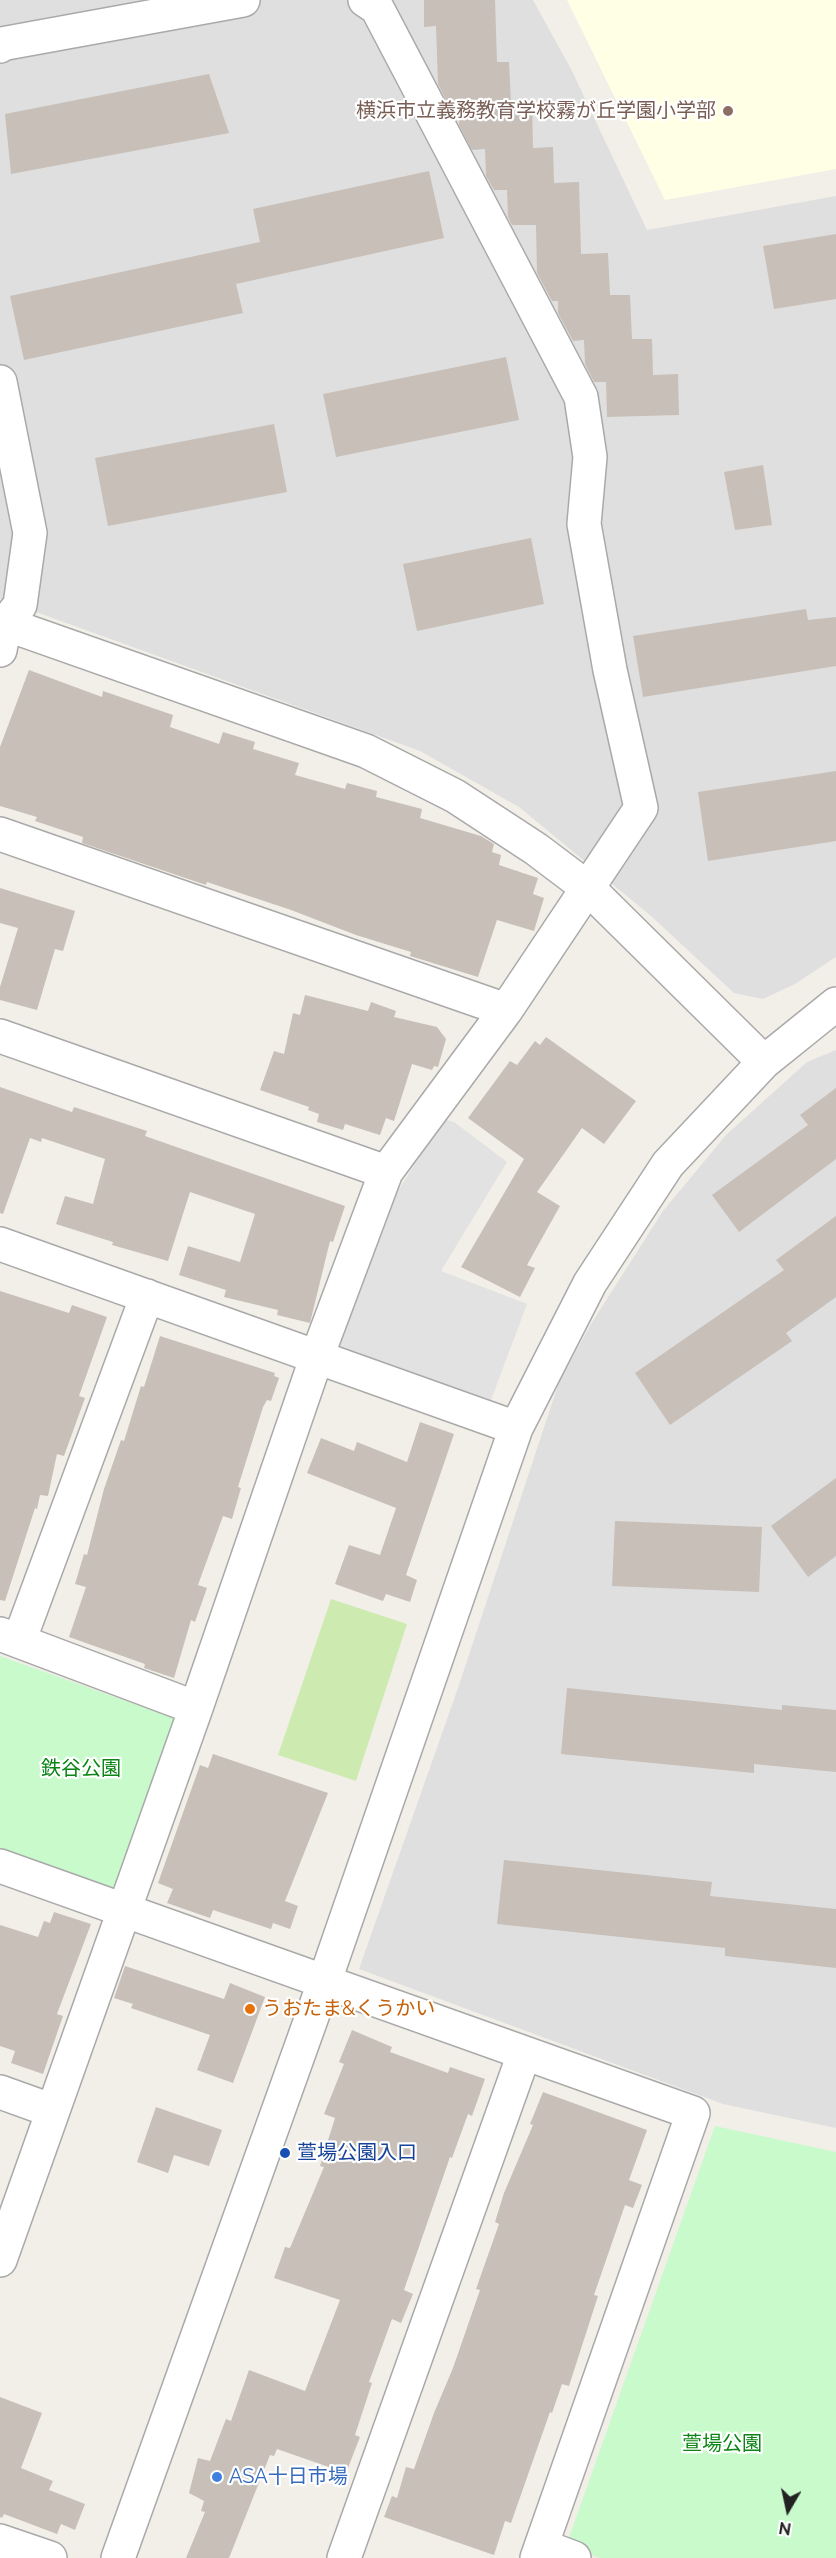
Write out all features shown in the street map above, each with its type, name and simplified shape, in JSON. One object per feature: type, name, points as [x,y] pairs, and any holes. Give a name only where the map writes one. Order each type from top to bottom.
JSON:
[{"type":"street","points":[[0,46],[243,0]]},
{"type":"street","points":[[0,2260],[196,1708],[316,1359],[386,1172],[506,1010],[641,808],[610,670],[584,524],[590,457],[581,397],[377,8],[365,0]]},
{"type":"street","points":[[0,382],[30,533],[20,605],[2,632],[366,751],[455,796],[536,849],[589,889],[764,1062]]},
{"type":"street","points":[[0,834],[506,1010]]},
{"type":"street","points":[[118,2558],[324,1983],[516,1428],[590,1283],[668,1164],[764,1062],[836,1004]]},
{"type":"street","points":[[0,1036],[386,1172]]},
{"type":"street","points":[[0,1244],[316,1359],[516,1428]]},
{"type":"street","points":[[147,1296],[10,1638],[196,1708]]},
{"type":"street","points":[[0,1866],[693,2113],[540,2552],[574,2558]]},
{"type":"street","points":[[344,2558],[524,2054]]},
{"type":"street","points":[[0,2092],[53,2111]]},
{"type":"street","points":[[0,2541],[50,2558]]},
{"type":"shaded area","points":[[0,0],[533,0],[572,71],[647,230],[836,196],[836,957],[795,984],[763,999],[734,993],[651,916],[519,807],[420,751],[0,599]]},
{"type":"shaded area","name":"横浜市立義務教育学校霧が丘学園小学部","points":[[567,0],[836,0],[836,169],[665,200]]},
{"type":"shaded area","points":[[836,1050],[836,2128],[723,2104],[359,1969],[459,1685],[559,1382],[591,1324],[663,1211],[726,1135],[807,1062]]},
{"type":"shaded area","points":[[443,1119],[454,1122],[507,1162],[441,1271],[527,1304],[491,1400],[345,1351],[338,1344],[373,1255],[388,1207]]},
{"type":"green space","points":[[331,1599],[407,1624],[356,1781],[278,1755]]},
{"type":"green space","name":"鉄谷公園","points":[[0,1656],[182,1721],[119,1894],[0,1852]]},
{"type":"green space","name":"萱場公園","points":[[715,2126],[836,2152],[836,2558],[600,2558],[566,2546]]},
{"type":"building","points":[[424,0],[495,0],[497,62],[509,62],[511,103],[532,103],[533,148],[553,147],[554,183],[579,182],[581,254],[608,253],[610,295],[630,295],[632,339],[652,339],[653,375],[678,374],[679,415],[607,417],[606,382],[594,382],[585,364],[584,340],[573,341],[558,313],[558,301],[552,301],[537,273],[536,225],[512,225],[508,217],[507,190],[494,190],[486,176],[485,149],[472,150],[459,125],[459,110],[451,110],[438,84],[436,26],[424,27]]},
{"type":"building","points":[[209,74],[229,133],[11,174],[5,114]]},
{"type":"building","points":[[429,171],[444,238],[236,284],[243,313],[24,360],[10,296],[260,242],[253,209]]},
{"type":"building","points":[[836,234],[836,299],[774,309],[763,246]]},
{"type":"building","points":[[506,357],[519,420],[336,457],[323,394]]},
{"type":"building","points":[[274,424],[287,492],[108,526],[95,458]]},
{"type":"building","points":[[763,465],[772,525],[735,530],[724,472]]},
{"type":"building","points":[[531,538],[544,604],[417,631],[403,564]]},
{"type":"building","points":[[806,609],[808,620],[836,617],[836,666],[643,697],[633,636]]},
{"type":"building","points":[[29,670],[102,697],[103,691],[173,715],[170,727],[219,744],[223,732],[255,742],[253,749],[299,763],[295,775],[345,789],[347,783],[377,791],[376,797],[422,809],[420,818],[481,836],[494,844],[492,852],[501,855],[499,865],[538,878],[533,894],[544,898],[534,931],[497,920],[478,977],[410,956],[411,952],[356,935],[291,910],[207,882],[206,885],[82,843],[83,837],[35,821],[37,817],[0,806],[0,747]]},
{"type":"building","points":[[836,771],[836,841],[708,861],[698,792]]},
{"type":"building","points":[[0,888],[75,911],[63,951],[55,949],[37,1010],[0,1000],[0,987],[18,928],[0,923]]},
{"type":"building","points":[[305,995],[368,1011],[371,1002],[396,1011],[394,1017],[437,1027],[446,1039],[438,1067],[434,1066],[432,1070],[412,1064],[394,1121],[386,1118],[380,1135],[345,1124],[343,1130],[317,1122],[319,1114],[308,1110],[309,1107],[260,1090],[274,1051],[284,1054],[293,1013],[300,1015]]},
{"type":"building","points":[[546,1037],[636,1101],[604,1144],[582,1128],[537,1192],[560,1206],[527,1265],[535,1268],[520,1297],[461,1267],[524,1159],[468,1118],[510,1061],[517,1065],[535,1041],[540,1045]]},
{"type":"building","points":[[0,1087],[72,1112],[74,1107],[147,1131],[145,1136],[345,1206],[333,1242],[330,1241],[310,1323],[277,1315],[278,1310],[224,1297],[226,1290],[179,1275],[188,1246],[240,1262],[255,1214],[190,1192],[168,1261],[112,1245],[113,1242],[56,1224],[65,1196],[93,1204],[105,1159],[42,1138],[41,1142],[30,1138],[3,1214],[0,1213]]},
{"type":"building","points":[[836,1088],[836,1159],[739,1232],[712,1195],[808,1125],[800,1115]]},
{"type":"building","points":[[836,1216],[836,1297],[786,1333],[792,1341],[670,1425],[635,1373],[784,1270],[776,1260]]},
{"type":"building","points":[[0,1291],[69,1313],[72,1305],[107,1317],[79,1396],[85,1398],[64,1456],[57,1454],[48,1496],[40,1495],[5,1601],[0,1600]]},
{"type":"building","points":[[160,1336],[275,1373],[274,1376],[279,1378],[271,1401],[267,1400],[263,1407],[238,1487],[241,1488],[232,1519],[223,1516],[198,1585],[207,1588],[195,1622],[191,1620],[174,1678],[144,1668],[145,1664],[69,1637],[86,1587],[75,1584],[84,1554],[87,1555],[104,1489],[121,1440],[124,1441],[141,1386],[144,1387]]},
{"type":"building","points":[[420,1422],[454,1434],[406,1575],[417,1580],[410,1602],[386,1594],[383,1601],[335,1584],[349,1545],[380,1555],[396,1508],[307,1473],[321,1438],[354,1451],[357,1442],[407,1462]]},
{"type":"building","points":[[836,1478],[836,1556],[808,1577],[771,1526]]},
{"type":"building","points":[[615,1521],[762,1527],[759,1592],[612,1586]]},
{"type":"building","points":[[567,1688],[782,1710],[782,1705],[836,1710],[836,1772],[754,1764],[754,1773],[561,1754]]},
{"type":"building","points":[[213,1754],[328,1793],[285,1901],[298,1906],[290,1929],[273,1923],[271,1929],[213,1910],[210,1918],[167,1903],[173,1889],[158,1883],[200,1765],[208,1768]]},
{"type":"building","points":[[504,1860],[712,1882],[710,1896],[836,1909],[836,1968],[725,1956],[725,1948],[497,1924]]},
{"type":"building","points":[[54,1912],[91,1924],[57,2014],[63,2016],[43,2074],[11,2063],[15,2051],[0,2046],[0,1925],[38,1937],[44,1921],[50,1923]]},
{"type":"building","points":[[125,1966],[224,1999],[230,1983],[265,1997],[233,2083],[197,2070],[210,2035],[131,2008],[133,2004],[114,1998]]},
{"type":"building","points":[[352,2030],[392,2047],[390,2052],[448,2073],[450,2067],[485,2079],[472,2116],[468,2114],[452,2158],[450,2157],[404,2290],[413,2294],[401,2323],[392,2319],[369,2382],[372,2383],[355,2435],[360,2437],[346,2473],[277,2449],[274,2456],[270,2455],[229,2558],[186,2558],[205,2512],[201,2511],[204,2501],[189,2493],[198,2458],[210,2461],[226,2419],[231,2421],[249,2370],[305,2391],[340,2300],[274,2278],[285,2247],[290,2248],[324,2167],[320,2166],[335,2118],[324,2114],[344,2064],[339,2062]]},
{"type":"building","points":[[543,2092],[647,2130],[629,2180],[642,2185],[633,2208],[625,2205],[594,2295],[598,2296],[569,2386],[562,2384],[511,2523],[505,2521],[494,2555],[384,2517],[392,2496],[397,2498],[406,2467],[414,2469],[453,2368],[480,2290],[476,2289],[499,2224],[495,2222],[504,2193],[533,2125],[530,2124]]},
{"type":"building","points":[[156,2107],[222,2130],[209,2166],[174,2155],[168,2173],[137,2162]]},
{"type":"building","points":[[0,2397],[42,2413],[21,2468],[53,2481],[49,2490],[85,2504],[75,2530],[61,2524],[57,2534],[4,2514],[2,2518],[0,2517]]},
{"type":"place","name":"横浜市立義務教育学校霧が丘学園小学部","points":[[728,111]]},
{"type":"place","name":"うおたま&くうかい","points":[[250,2009]]},
{"type":"place","name":"萱場公園入口","points":[[285,2153]]},
{"type":"place","name":"ASA十日市場","points":[[217,2477]]}]
